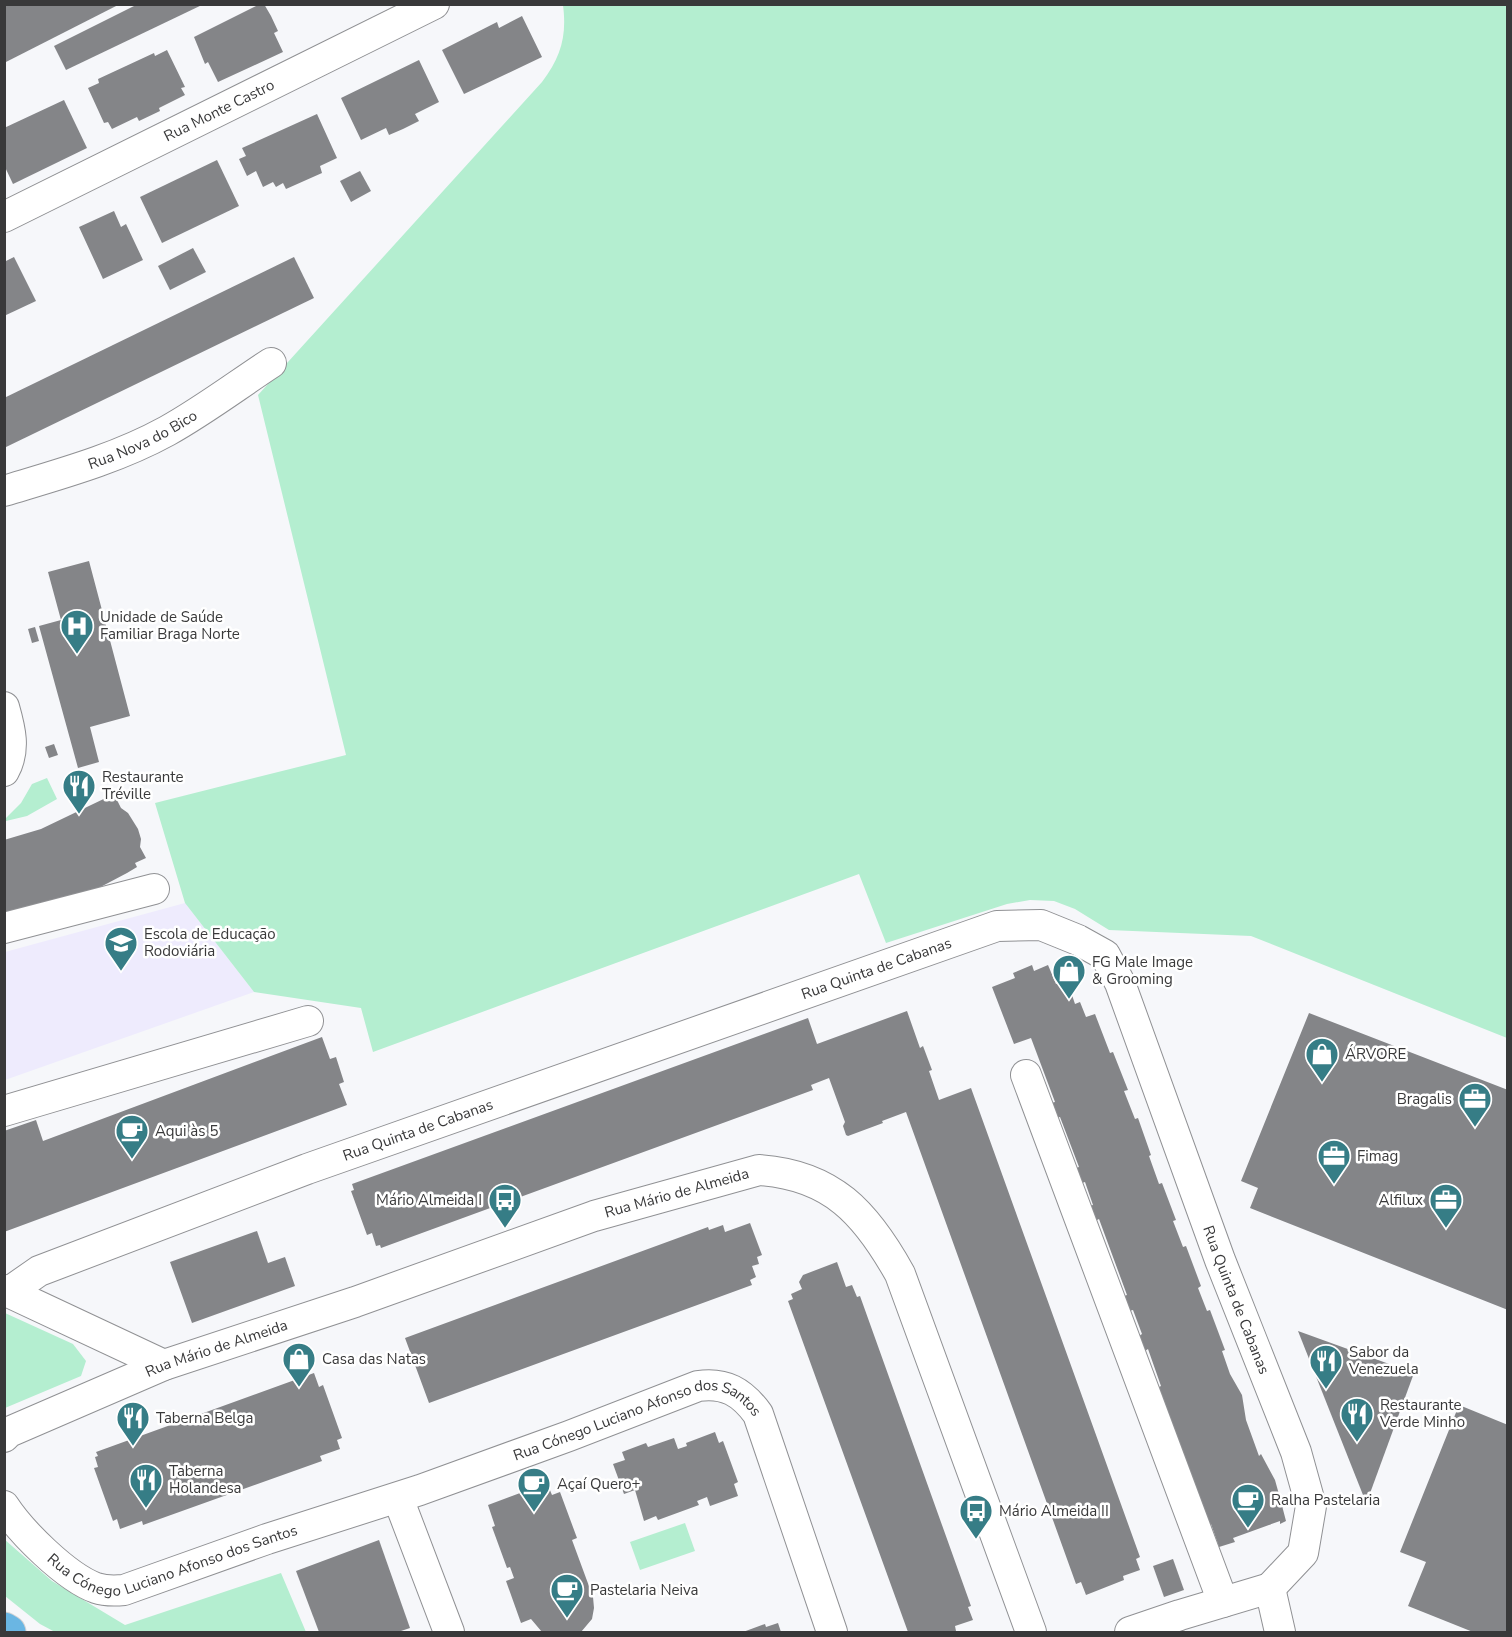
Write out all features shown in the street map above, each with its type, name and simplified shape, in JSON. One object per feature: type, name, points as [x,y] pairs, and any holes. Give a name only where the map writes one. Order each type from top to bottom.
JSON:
[{"type":"highway","points":[[4,1629],[9,1632]]},
{"type":"street","name":"Rua Monte Castro","points":[[4,217],[434,4]]},
{"type":"street","name":"Rua Nova do Bico","points":[[4,492],[95,462],[149,440],[271,363]]},
{"type":"street","points":[[4,707],[12,735],[8,763],[4,771]]},
{"type":"street","points":[[4,928],[154,889]]},
{"type":"street","name":"Rua Quinta de Cabanas","points":[[7,1291],[39,1271],[318,1165],[997,926],[1041,925],[1078,940],[1105,955],[1120,982],[1220,1260],[1296,1452],[1311,1506],[1303,1553],[1270,1588]]},
{"type":"street","points":[[4,1111],[308,1022]]},
{"type":"street","points":[[1026,1075],[1223,1602]]},
{"type":"street","name":"Rua Mário de Almeida","points":[[4,1437],[9,1432],[164,1365],[355,1302],[594,1216],[759,1170],[781,1171],[823,1185],[853,1208],[882,1241],[900,1274],[1031,1632]]},
{"type":"street","points":[[7,1291],[164,1365]]},
{"type":"street","name":"Rua Cónego Luciano Afonso dos Santos","points":[[4,1506],[32,1539],[55,1560],[95,1588],[110,1591],[124,1590],[267,1539],[398,1498],[698,1386],[712,1384],[729,1387],[740,1393],[758,1414],[832,1632]]},
{"type":"street","points":[[398,1498],[449,1632]]},
{"type":"street","points":[[1130,1632],[1270,1588],[1280,1632]]},
{"type":"shaded area","name":"Escola de Educação Rodoviária","points":[[185,903],[254,992],[5,1080],[5,952]]},
{"type":"green space","points":[[563,5],[1507,5],[1507,1038],[1251,936],[1109,930],[1075,909],[1054,901],[1030,900],[1007,904],[886,943],[859,874],[373,1052],[361,1008],[254,992],[185,903],[155,803],[346,755],[258,395],[542,82],[554,64],[561,46],[564,27]]},
{"type":"green space","points":[[47,778],[57,799],[27,816],[6,821],[5,819],[21,803],[32,784]]},
{"type":"green space","points":[[5,1313],[73,1344],[86,1361],[81,1376],[5,1408]]},
{"type":"green space","points":[[685,1523],[695,1551],[640,1570],[630,1542]]},
{"type":"green space","points":[[4,1539],[52,1581],[125,1625],[281,1573],[306,1632],[55,1632],[40,1624],[5,1596]]},
{"type":"building","points":[[4,4],[120,4],[4,63]]},
{"type":"building","points":[[138,4],[204,4],[66,70],[54,46]]},
{"type":"building","points":[[264,4],[271,16],[278,31],[274,33],[283,52],[218,82],[208,62],[205,64],[194,37]]},
{"type":"building","points":[[522,16],[542,57],[464,94],[442,50],[497,22],[499,28]]},
{"type":"building","points":[[167,50],[185,87],[181,88],[185,95],[139,121],[137,117],[112,129],[108,122],[104,123],[88,88],[99,83],[98,79],[154,53],[155,56]]},
{"type":"building","points":[[419,60],[439,102],[415,114],[419,121],[403,129],[389,135],[386,128],[361,140],[341,98]]},
{"type":"building","points":[[64,100],[87,148],[13,184],[4,165],[4,128]]},
{"type":"building","points":[[317,114],[337,158],[320,166],[322,173],[286,189],[283,183],[276,187],[273,182],[263,187],[256,171],[247,176],[239,159],[246,156],[242,148]]},
{"type":"building","points":[[217,160],[239,206],[162,243],[140,197]]},
{"type":"building","points":[[360,171],[371,191],[351,202],[340,181]]},
{"type":"building","points":[[114,211],[121,227],[126,224],[143,260],[103,279],[79,227]]},
{"type":"building","points":[[193,248],[206,272],[170,290],[158,266]]},
{"type":"building","points":[[14,257],[36,301],[4,316],[4,262]]},
{"type":"building","points":[[294,257],[314,298],[4,448],[4,398]]},
{"type":"building","points":[[89,561],[130,716],[90,727],[99,762],[78,768],[39,626],[61,620],[48,572]]},
{"type":"building","points":[[35,627],[39,641],[32,643],[28,629]]},
{"type":"building","points":[[54,744],[58,755],[49,758],[45,747]]},
{"type":"building","points":[[114,794],[121,808],[128,813],[138,829],[141,839],[140,847],[146,858],[135,863],[137,867],[91,892],[4,914],[4,840],[41,829]]},
{"type":"building","points":[[1032,965],[1034,971],[1048,965],[1056,984],[1067,980],[1075,1004],[1080,1002],[1086,1017],[1095,1014],[1110,1053],[1113,1052],[1128,1090],[1124,1091],[1135,1119],[1138,1118],[1159,1184],[1162,1183],[1176,1220],[1173,1221],[1183,1247],[1186,1246],[1201,1286],[1198,1288],[1207,1311],[1210,1310],[1225,1350],[1222,1351],[1230,1374],[1242,1395],[1246,1420],[1259,1456],[1261,1454],[1275,1480],[1286,1521],[1280,1524],[1280,1521],[1233,1538],[1235,1542],[1219,1547],[1211,1524],[1206,1525],[1157,1388],[1161,1386],[1148,1349],[1145,1351],[1139,1336],[1142,1334],[1133,1310],[1129,1311],[1124,1296],[1127,1295],[1099,1219],[1095,1221],[1089,1206],[1093,1205],[1085,1182],[1082,1183],[1076,1168],[1079,1167],[1060,1117],[1056,1118],[1051,1103],[1055,1102],[1031,1038],[1014,1044],[992,987],[1015,978],[1013,973]]},
{"type":"building","points":[[907,1011],[920,1048],[923,1046],[932,1070],[929,1071],[939,1100],[971,1088],[1140,1557],[1136,1559],[1140,1570],[1123,1576],[1124,1580],[1086,1595],[1081,1582],[1076,1584],[906,1112],[848,1136],[829,1078],[811,1085],[813,1090],[381,1248],[380,1245],[376,1246],[372,1233],[367,1235],[351,1191],[354,1190],[352,1184],[808,1018],[817,1044]]},
{"type":"building","points":[[1309,1013],[1508,1090],[1508,1310],[1250,1208],[1258,1188],[1241,1181]]},
{"type":"building","points":[[322,1037],[330,1059],[336,1057],[344,1082],[339,1084],[347,1105],[4,1232],[4,1131],[36,1120],[43,1141]]},
{"type":"building","points":[[750,1223],[762,1255],[757,1257],[759,1264],[752,1266],[756,1277],[750,1280],[752,1285],[429,1403],[405,1338],[708,1227],[709,1230],[723,1225],[725,1232]]},
{"type":"building","points":[[257,1231],[268,1263],[285,1257],[295,1286],[192,1323],[170,1262]]},
{"type":"building","points":[[837,1262],[846,1287],[852,1285],[857,1297],[860,1296],[971,1606],[968,1607],[973,1620],[955,1626],[956,1631],[908,1632],[788,1301],[793,1299],[791,1294],[802,1289],[799,1282],[803,1275]]},
{"type":"building","points":[[1298,1331],[1414,1373],[1369,1496],[1363,1495]]},
{"type":"building","points":[[314,1373],[319,1387],[323,1385],[342,1438],[337,1440],[340,1449],[320,1456],[322,1461],[143,1525],[142,1521],[120,1529],[117,1519],[113,1521],[94,1468],[98,1467],[96,1452]]},
{"type":"building","points":[[1459,1405],[1508,1425],[1508,1632],[1473,1632],[1408,1606],[1426,1562],[1400,1552]]},
{"type":"building","points":[[715,1432],[719,1443],[723,1441],[738,1482],[734,1484],[738,1496],[710,1506],[707,1497],[697,1501],[699,1505],[658,1520],[656,1516],[644,1521],[635,1490],[624,1494],[613,1464],[625,1460],[622,1452],[646,1443],[648,1447],[674,1438],[678,1449],[687,1446],[686,1443]]},
{"type":"building","points":[[547,1483],[552,1495],[560,1492],[577,1538],[572,1540],[593,1597],[592,1619],[581,1632],[542,1632],[531,1619],[521,1623],[506,1581],[514,1578],[510,1567],[507,1568],[492,1527],[495,1526],[488,1505]]},
{"type":"building","points":[[379,1540],[410,1628],[398,1632],[319,1632],[296,1571]]},
{"type":"building","points":[[1173,1559],[1184,1590],[1164,1597],[1153,1566]]},
{"type":"building","points":[[778,1623],[781,1632],[743,1632],[765,1624],[766,1627]]},
{"type":"place","name":"Unidade de Saúde Familiar Braga Norte","points":[[77,655]]},
{"type":"place","name":"Restaurante Tréville","points":[[79,815]]},
{"type":"place","name":"Escola de Educação Rodoviária","points":[[121,972]]},
{"type":"place","name":"FG Male Image & Grooming","points":[[1069,1000]]},
{"type":"place","name":"ÁRVORE","points":[[1322,1083]]},
{"type":"place","name":"Bragalis","points":[[1475,1128]]},
{"type":"place","name":"Aqui às 5","points":[[132,1160]]},
{"type":"place","name":"Fimag","points":[[1334,1185]]},
{"type":"place","name":"Mário Almeida I","points":[[505,1229]]},
{"type":"place","name":"Alfilux","points":[[1446,1229]]},
{"type":"place","name":"Casa das Natas","points":[[299,1388]]},
{"type":"place","name":"Sabor da Venezuela","points":[[1326,1390]]},
{"type":"place","name":"Restaurante Verde Minho","points":[[1357,1443]]},
{"type":"place","name":"Taberna Belga","points":[[133,1447]]},
{"type":"place","name":"Taberna Holandesa","points":[[146,1509]]},
{"type":"place","name":"Açaí Quero+","points":[[534,1513]]},
{"type":"place","name":"Ralha Pastelaria","points":[[1248,1529]]},
{"type":"place","name":"Mário Almeida II","points":[[976,1540]]},
{"type":"place","name":"Pastelaria Neiva","points":[[567,1619]]}]
